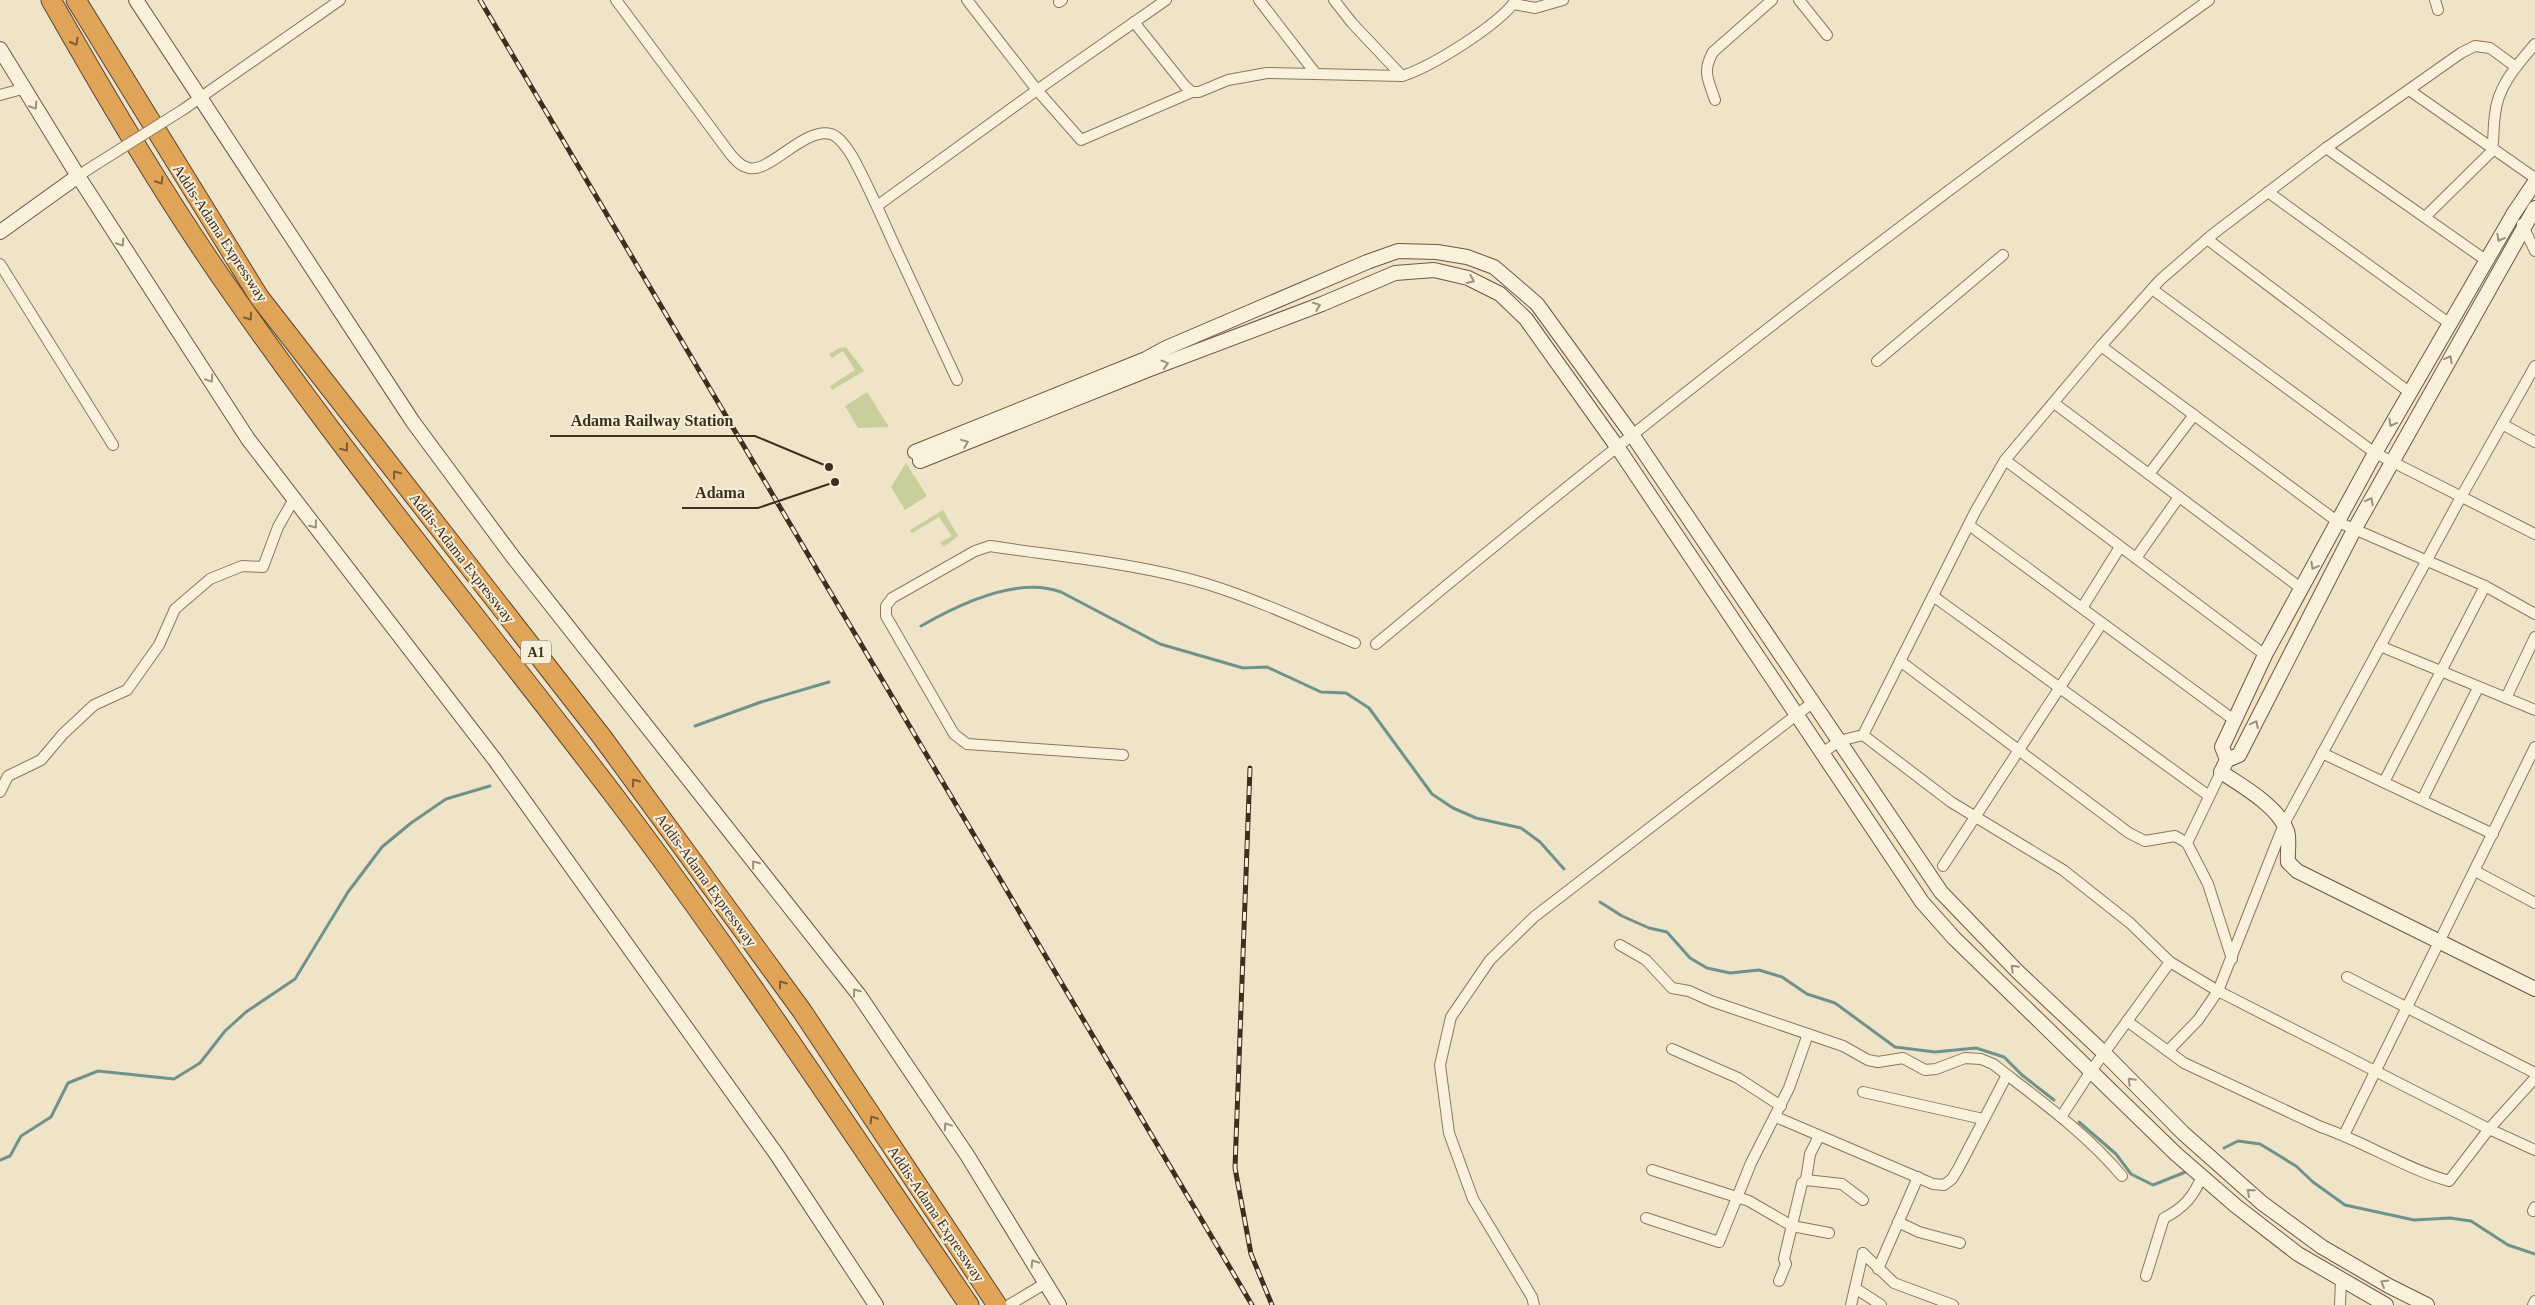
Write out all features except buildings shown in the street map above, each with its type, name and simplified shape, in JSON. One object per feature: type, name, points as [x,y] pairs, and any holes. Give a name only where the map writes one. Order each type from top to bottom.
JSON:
[{"type":"highway","name":"Addis-Adama Expressway","points":[[51,0],[97,81],[234,297],[328,426],[618,801],[787,1038],[969,1305]]},
{"type":"highway","name":"Addis-Adama Expressway","points":[[76,0],[259,297],[602,737],[802,1011],[997,1305]]},
{"type":"street","points":[[136,0],[413,422],[520,565],[859,995],[967,1155],[1059,1305]]},
{"type":"street","points":[[0,232],[78,176],[201,98],[340,0]]},
{"type":"street","points":[[616,0],[742,166],[750,169],[762,165],[811,136],[822,133],[833,134],[840,139],[851,155],[877,206],[957,380]]},
{"type":"street","points":[[967,0],[1037,90],[1081,140],[1192,92],[1199,92],[1247,75],[1402,76],[1422,69],[1485,28],[1515,1],[1535,8],[1563,0]]},
{"type":"street","points":[[877,206],[1037,90],[1166,0]]},
{"type":"street","points":[[1259,0],[1316,74]]},
{"type":"street","points":[[1334,0],[1352,23],[1402,76]]},
{"type":"street","points":[[1715,100],[1706,72],[1708,62],[1714,52],[1772,0]]},
{"type":"street","points":[[1799,0],[1827,35]]},
{"type":"street","points":[[1376,644],[1490,548],[1618,448],[1731,356],[2209,0]]},
{"type":"street","points":[[1134,22],[1185,86],[1192,92]]},
{"type":"street","points":[[2425,218],[2492,151],[2495,114],[2500,93],[2516,67],[2535,44]]},
{"type":"street","points":[[1824,752],[1838,742],[1863,735],[1969,525],[2005,460],[2152,289],[2207,239],[2268,192],[2326,148],[2460,54],[2475,46],[2490,48],[2516,67]]},
{"type":"street","points":[[0,49],[22,89],[248,440],[495,760],[777,1155],[876,1305]]},
{"type":"street","points":[[0,95],[22,89]]},
{"type":"street","points":[[2409,90],[2535,180],[2409,392],[2265,655],[2222,747],[2224,766],[2266,803],[2284,824],[2288,833],[2288,862],[2297,871],[2535,988]]},
{"type":"street","points":[[2326,148],[2487,261]]},
{"type":"street","points":[[2268,192],[2450,324]]},
{"type":"street","points":[[2187,843],[2224,766],[2239,755],[2354,530],[2523,226],[2535,208]]},
{"type":"street","points":[[2514,213],[2523,226],[2535,251]]},
{"type":"street","points":[[0,225],[17,218]]},
{"type":"street","points":[[2207,239],[2409,392]]},
{"type":"street","points":[[2386,1305],[2341,1281],[2298,1254],[2202,1176],[1954,938],[1922,902],[1824,752],[1618,448],[1526,319],[1500,294],[1468,278],[1434,270],[1396,273],[1322,304],[917,456],[1146,359],[1166,348],[1367,262],[1398,251],[1437,252],[1467,257],[1494,267],[1519,286],[1537,304],[1633,436],[1812,704],[1941,892],[2017,971],[2104,1053],[2183,1133],[2262,1203],[2322,1247],[2389,1286],[2427,1305]]},
{"type":"street","points":[[1877,361],[2003,255]]},
{"type":"street","points":[[0,264],[113,444]]},
{"type":"street","points":[[2152,289],[2375,453],[2535,534]]},
{"type":"street","points":[[2102,346],[2338,522],[2485,586],[2535,614]]},
{"type":"street","points":[[2168,1051],[2198,1020],[2218,991],[2284,824],[2461,497],[2535,366]]},
{"type":"street","points":[[2054,403],[2302,589]]},
{"type":"street","points":[[2149,474],[2194,415]]},
{"type":"street","points":[[2502,424],[2535,442]]},
{"type":"street","points":[[2005,460],[2265,655]]},
{"type":"street","points":[[2136,558],[2179,497]]},
{"type":"street","points":[[0,792],[8,776],[41,760],[63,734],[94,705],[127,690],[159,645],[175,609],[210,579],[242,566],[263,567],[278,527],[294,499]]},
{"type":"street","points":[[1969,525],[2234,720]]},
{"type":"street","points":[[1123,755],[967,744],[954,734],[886,616],[886,606],[892,598],[975,551],[990,546],[1122,565],[1205,584],[1273,606],[1355,643]]},
{"type":"street","points":[[2082,608],[2120,547]]},
{"type":"street","points":[[2384,782],[2443,672],[2485,586]]},
{"type":"street","points":[[1933,596],[2209,796]]},
{"type":"street","points":[[1943,866],[1977,817],[2102,624]]},
{"type":"street","points":[[2506,698],[2535,637]]},
{"type":"street","points":[[2380,646],[2535,710]]},
{"type":"street","points":[[1900,662],[2129,833],[2145,841],[2175,836],[2187,843],[2208,884],[2232,959]]},
{"type":"street","points":[[2422,800],[2478,688]]},
{"type":"street","points":[[1534,1305],[1532,1298],[1473,1199],[1449,1133],[1440,1065],[1451,1017],[1490,960],[1546,906],[1812,704]]},
{"type":"street","points":[[1863,735],[1951,802],[2063,870],[2130,923],[2170,962],[2218,991],[2489,1129],[2535,1150]]},
{"type":"street","points":[[2344,1134],[2407,1010],[2535,747]]},
{"type":"street","points":[[2322,753],[2493,834]]},
{"type":"street","points":[[2475,871],[2535,903]]},
{"type":"street","points":[[1620,945],[1646,960],[1672,988],[1689,991],[1711,1001],[1843,1046],[1868,1060],[1878,1062],[1903,1058],[1925,1070],[1936,1069],[1965,1058],[1981,1059],[2007,1075],[2062,1116],[2122,1176]]},
{"type":"street","points":[[2062,1116],[2091,1070],[2170,962]]},
{"type":"street","points":[[2347,977],[2407,1010],[2535,1073]]},
{"type":"street","points":[[2127,1021],[2184,1063],[2321,1126],[2344,1134],[2422,1173],[2448,1181],[2489,1129],[2535,1078]]},
{"type":"street","points":[[1646,1218],[1719,1242],[1751,1163],[1781,1106],[1808,1034]]},
{"type":"street","points":[[1672,1049],[1738,1078],[1781,1106]]},
{"type":"street","points":[[1776,1117],[1933,1184],[1944,1185],[1952,1179],[2007,1075]]},
{"type":"street","points":[[1863,1092],[1983,1119]]},
{"type":"street","points":[[1779,1282],[1786,1264],[1784,1259],[1802,1183],[1806,1180],[1810,1154],[1819,1136]]},
{"type":"street","points":[[1652,1170],[1749,1201],[1792,1226],[1829,1233]]},
{"type":"street","points":[[2146,1276],[2164,1218],[2185,1204],[2194,1194],[2202,1176]]},
{"type":"street","points":[[1878,1269],[1918,1177]]},
{"type":"street","points":[[1806,1180],[1842,1184],[1863,1200]]},
{"type":"street","points":[[1898,1222],[1920,1232],[1960,1242]]},
{"type":"street","points":[[1850,1305],[1863,1253],[1894,1282],[1953,1305]]},
{"type":"street","points":[[2340,1305],[2341,1281]]},
{"type":"street","points":[[1010,1305],[1046,1283]]},
{"type":"street","points":[[1855,1288],[1881,1305]]},
{"type":"street","points":[[2533,1305],[2535,1301]]},
{"type":"green space","points":[[846,347],[864,371],[832,390],[830,386],[855,370],[843,351],[832,358],[829,354],[839,348]]},
{"type":"green space","points":[[867,392],[889,427],[858,428],[845,406]]},
{"type":"green space","points":[[906,463],[927,496],[905,510],[891,487]]},
{"type":"green space","points":[[943,510],[958,536],[944,547],[940,543],[952,536],[939,517],[912,533],[910,530]]},
{"type":"waterway","points":[[921,626],[953,609],[989,595],[1026,587],[1044,588],[1061,592],[1160,644],[1243,668],[1267,667],[1321,692],[1346,693],[1369,708],[1432,794],[1453,808],[1476,818],[1521,828],[1540,842],[1564,869]]},
{"type":"waterway","points":[[695,726],[761,702],[829,682]]},
{"type":"waterway","points":[[0,1160],[10,1156],[21,1136],[51,1117],[68,1083],[98,1071],[174,1079],[200,1063],[225,1031],[246,1012],[295,979],[348,892],[382,847],[411,823],[446,799],[490,786]]},
{"type":"waterway","points":[[1600,902],[1622,916],[1649,928],[1667,932],[1690,958],[1707,968],[1730,973],[1759,970],[1782,977],[1807,994],[1835,1003],[1895,1047],[1935,1052],[1976,1048],[2004,1057],[2022,1075],[2054,1100]]},
{"type":"waterway","points":[[2079,1122],[2116,1154],[2131,1174],[2153,1185],[2188,1171]]},
{"type":"waterway","points":[[2224,1148],[2238,1141],[2260,1144],[2296,1166],[2313,1182],[2345,1205],[2414,1220],[2450,1218],[2471,1221],[2508,1245],[2535,1254]]},
{"type":"railway","points":[[480,0],[1252,1305]]},
{"type":"railway","points":[[1250,768],[1235,1168],[1251,1254],[1272,1305]]},
{"type":"place","name":"Adama Railway Station","points":[[829,467]]},
{"type":"place","name":"Adama","points":[[835,482]]}]
